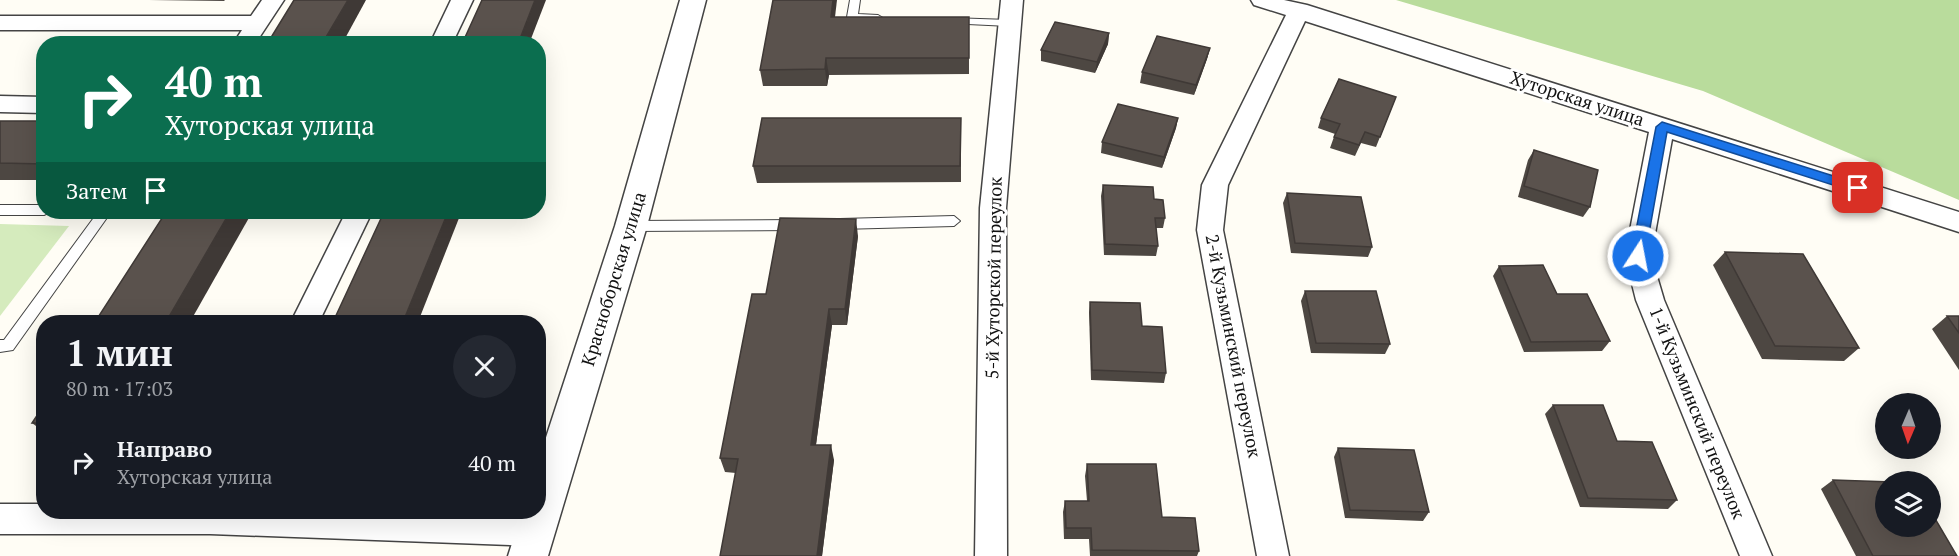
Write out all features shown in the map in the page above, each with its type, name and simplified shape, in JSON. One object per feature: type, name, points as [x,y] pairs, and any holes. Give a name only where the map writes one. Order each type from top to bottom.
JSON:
[{"type":"street","points":[[249,36],[273,0]]},
{"type":"street","points":[[445,36],[462,0]]},
{"type":"street","name":"Красноборская улица","points":[[546,498],[631,226],[693,0]]},
{"type":"street","name":"Хуторская улица","points":[[1262,0],[1959,222]]},
{"type":"street","name":"2-й Кузьминский переулок","points":[[1273,556],[1210,230],[1215,185],[1299,10]]},
{"type":"street","name":"5-й Хуторской переулок","points":[[991,556],[993,208],[1011,12]]},
{"type":"street","points":[[0,23],[257,23]]},
{"type":"street","points":[[0,104],[36,105]]},
{"type":"street","name":"1-й Кузьминский переулок","points":[[1662,127],[1638,256],[1650,300],[1756,556]]},
{"type":"street","points":[[308,315],[356,219]]},
{"type":"street","points":[[0,519],[36,518]]},
{"type":"street","points":[[258,519],[532,543]]},
{"type":"street","name":"Красноборская улица","points":[[532,543],[539,519]]},
{"type":"lane","points":[[855,0],[852,17],[886,18]]},
{"type":"lane","points":[[942,21],[1011,12]]},
{"type":"lane","points":[[0,210],[36,210]]},
{"type":"lane","points":[[0,346],[8,346],[100,219]]},
{"type":"lane","points":[[631,226],[954,221]]},
{"type":"green space","points":[[1396,0],[1959,0],[1959,200],[1703,91]]},
{"type":"green space","points":[[0,224],[69,226],[0,316]]},
{"type":"building","points":[[294,0],[348,0],[327,36],[272,36]]},
{"type":"building","points":[[482,0],[535,0],[521,36],[466,36]]},
{"type":"building","points":[[773,0],[833,0],[831,17],[969,17],[969,58],[826,58],[825,69],[760,70]]},
{"type":"building","points":[[1055,22],[1109,33],[1097,62],[1041,50]]},
{"type":"building","points":[[1157,36],[1210,48],[1196,85],[1142,72]]},
{"type":"building","points":[[1339,79],[1396,97],[1380,137],[1365,132],[1359,145],[1334,137],[1340,124],[1321,118]]},
{"type":"building","points":[[1118,104],[1178,118],[1164,157],[1102,142]]},
{"type":"building","points":[[762,118],[961,118],[960,166],[753,166]]},
{"type":"building","points":[[0,121],[36,121],[36,164],[0,163]]},
{"type":"building","points":[[1534,150],[1598,170],[1590,207],[1524,186]]},
{"type":"building","points":[[1103,185],[1153,187],[1154,199],[1163,200],[1165,218],[1155,218],[1158,246],[1105,244]]},
{"type":"building","points":[[1287,193],[1361,197],[1372,247],[1295,243]]},
{"type":"building","points":[[780,218],[856,219],[845,309],[829,309],[811,445],[831,445],[817,556],[720,556],[738,459],[720,458],[752,294],[766,294]]},
{"type":"building","points":[[161,219],[226,219],[170,315],[100,315]]},
{"type":"building","points":[[381,219],[445,219],[406,315],[336,315]]},
{"type":"building","points":[[1725,252],[1803,254],[1859,348],[1775,346]]},
{"type":"building","points":[[1543,265],[1557,294],[1587,294],[1610,341],[1531,342],[1499,266]]},
{"type":"building","points":[[1305,291],[1376,291],[1390,344],[1316,343]]},
{"type":"building","points":[[1090,302],[1140,303],[1142,326],[1162,327],[1166,373],[1092,370]]},
{"type":"building","points":[[1947,316],[1959,316],[1959,333]]},
{"type":"building","points":[[1553,405],[1603,405],[1617,441],[1652,442],[1677,500],[1588,498]]},
{"type":"building","points":[[1338,448],[1414,450],[1429,512],[1350,510]]},
{"type":"building","points":[[1087,464],[1156,464],[1162,517],[1195,518],[1199,551],[1092,550],[1091,528],[1066,528],[1065,501],[1089,501]]},
{"type":"building","points":[[1833,480],[1875,481],[1875,537],[1941,537],[1941,529],[1957,556],[1873,556]]},
{"type":"route","points":[[1638,256],[1662,127],[1858,188]]}]
